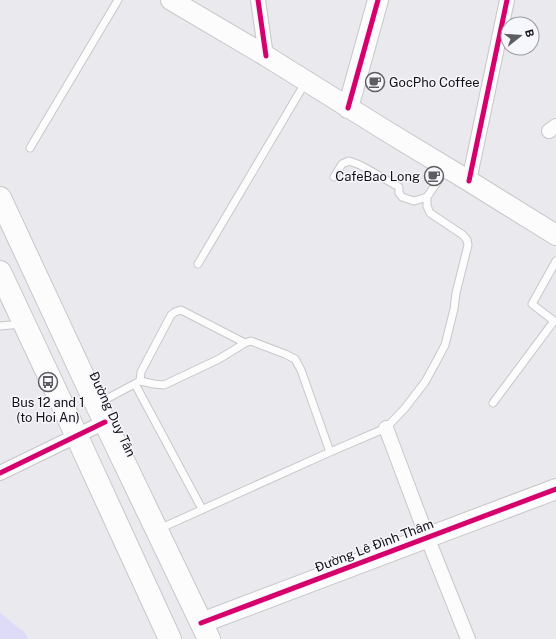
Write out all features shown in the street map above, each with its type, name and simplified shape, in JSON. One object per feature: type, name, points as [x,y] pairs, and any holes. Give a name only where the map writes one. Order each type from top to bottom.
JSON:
[{"type":"main road","name":"Đường Duy Tân","points":[[0,198],[205,631]]},
{"type":"main road","points":[[0,272],[170,639]]},
{"type":"street","points":[[171,0],[266,56],[556,235]]},
{"type":"street","points":[[258,0],[266,56]]},
{"type":"street","points":[[348,108],[378,0]]},
{"type":"street","points":[[469,181],[507,0]]},
{"type":"street","points":[[0,473],[77,436],[101,414]]},
{"type":"street","points":[[386,428],[468,639]]},
{"type":"street","name":"Đường Lê Đình Thâm","points":[[205,631],[428,537],[556,489]]},
{"type":"lane","points":[[30,148],[118,0]]},
{"type":"lane","points":[[198,264],[306,81]]},
{"type":"lane","points":[[334,177],[342,164],[349,161],[360,165],[399,187],[402,197],[414,201],[427,197]]},
{"type":"lane","points":[[156,530],[386,428],[405,408],[424,382],[445,345],[468,245],[467,240],[463,235],[430,213],[427,206],[427,197],[447,167]]},
{"type":"lane","points":[[493,403],[554,321],[532,304],[556,261]]},
{"type":"lane","points":[[101,414],[137,383],[141,372],[171,315],[175,312],[181,310],[246,343]]},
{"type":"lane","points":[[0,326],[24,324]]},
{"type":"lane","points":[[137,383],[164,385],[219,359],[246,343],[251,341],[257,342],[295,359],[301,370],[330,452]]},
{"type":"lane","points":[[137,383],[202,509]]},
{"type":"shaded area","points":[[0,613],[25,633],[28,639],[0,639]]},
{"type":"cycle path","points":[[258,0],[266,56]]},
{"type":"cycle path","points":[[348,108],[378,0]]},
{"type":"cycle path","points":[[469,181],[507,0]]},
{"type":"cycle path","points":[[0,473],[105,422]]},
{"type":"cycle path","points":[[201,623],[556,489]]},
{"type":"place","name":"GocPho Coffee","points":[[375,82]]},
{"type":"place","name":"CafeBao Long","points":[[434,176]]},
{"type":"place","name":"Bus 12 and 1 (to Hoi An)","points":[[48,382]]}]
